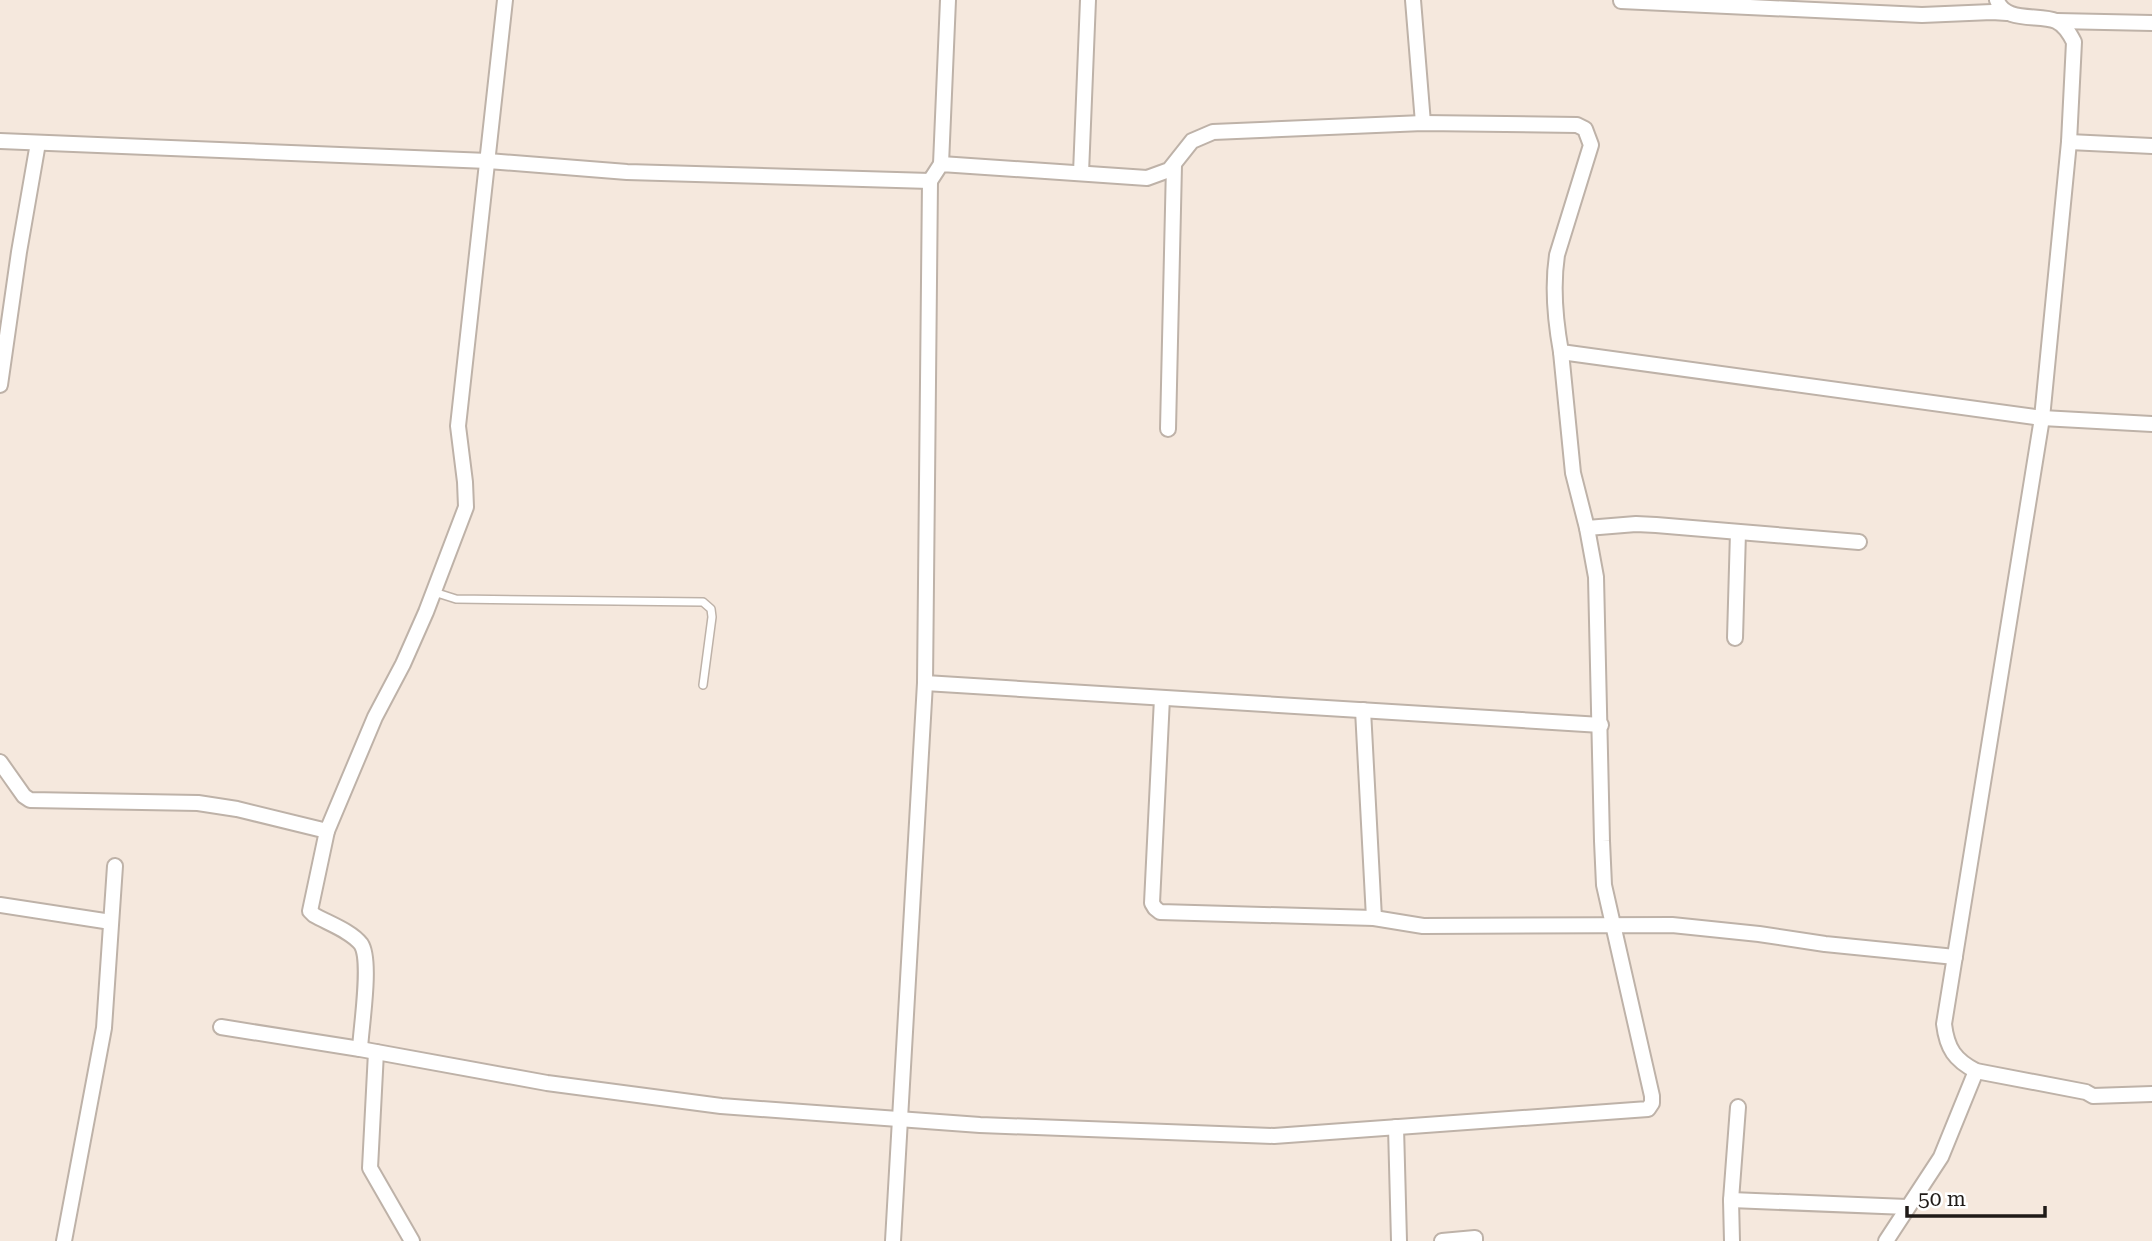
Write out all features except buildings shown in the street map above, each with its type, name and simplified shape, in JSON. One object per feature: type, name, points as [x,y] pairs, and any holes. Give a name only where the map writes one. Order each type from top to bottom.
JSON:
[{"type":"street","points":[[360,1049],[365,953],[355,938],[310,911],[327,831],[374,717],[403,664],[434,592],[466,508],[457,426],[505,0]]},
{"type":"street","points":[[893,1241],[925,683],[930,181],[941,164],[948,0]]},
{"type":"street","points":[[1081,173],[1088,0]]},
{"type":"street","points":[[1413,0],[1423,123]]},
{"type":"street","points":[[1997,0],[1999,6],[2009,13]]},
{"type":"street","points":[[1621,1],[1922,15],[1992,12],[2057,21],[2152,23]]},
{"type":"street","points":[[2057,21],[2068,30],[2074,42],[2069,142],[2042,418],[1944,1024],[1945,1038],[1960,1063],[1976,1071],[2086,1092],[2093,1096],[2152,1094]]},
{"type":"street","points":[[221,1027],[547,1083],[721,1106],[993,1126],[1274,1136],[1648,1109],[1653,1096],[1605,885],[1597,577],[1573,473],[1562,352],[1555,317],[1557,255],[1591,145],[1585,130],[1577,125],[1423,123],[1213,132],[1192,141],[1174,165],[1163,173],[1147,178],[941,164]]},
{"type":"street","points":[[0,141],[488,161],[627,172],[930,181]]},
{"type":"street","points":[[2069,142],[2152,146]]},
{"type":"street","points":[[0,385],[38,143]]},
{"type":"street","points":[[1168,429],[1174,165]]},
{"type":"street","points":[[1562,352],[2042,418],[2152,424]]},
{"type":"street","points":[[1587,528],[1636,524],[1859,542]]},
{"type":"street","points":[[1735,638],[1738,532]]},
{"type":"street","points":[[925,683],[1601,725]]},
{"type":"street","points":[[1162,698],[1152,903],[1160,912],[1374,918],[1423,926],[1672,925],[1955,957]]},
{"type":"street","points":[[1363,710],[1374,918]]},
{"type":"street","points":[[0,761],[24,796],[30,800],[198,803],[237,809],[327,831]]},
{"type":"street","points":[[64,1241],[104,1028],[115,866]]},
{"type":"street","points":[[0,905],[110,922]]},
{"type":"street","points":[[376,1052],[370,1168],[412,1241]]},
{"type":"street","points":[[1886,1241],[1941,1157],[1976,1071]]},
{"type":"street","points":[[1732,1241],[1731,1200],[1738,1107]]},
{"type":"street","points":[[1396,1127],[1399,1241]]},
{"type":"street","points":[[1731,1200],[1907,1207]]},
{"type":"street","points":[[1442,1241],[1475,1238],[1475,1241]]},
{"type":"lane","points":[[434,592],[456,599],[703,602],[711,610],[712,617],[703,685]]}]
